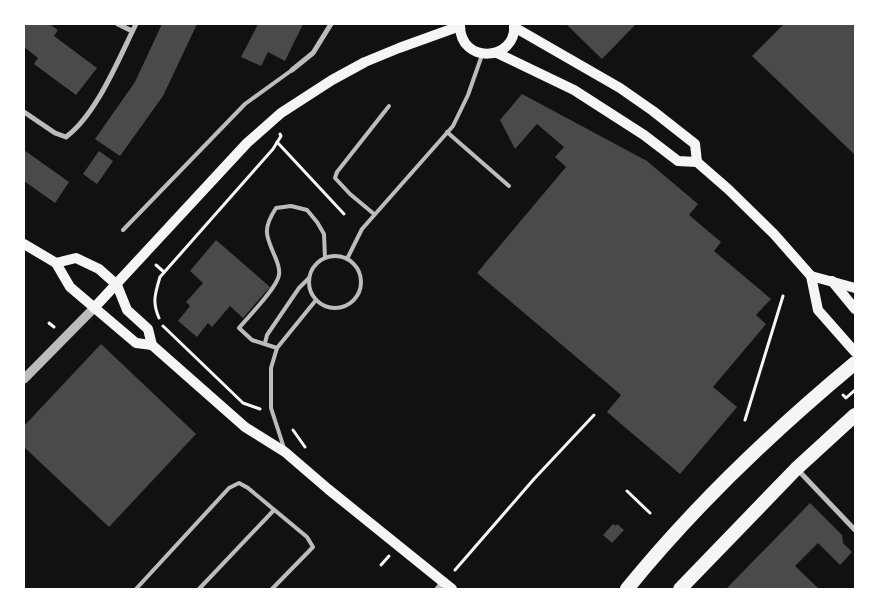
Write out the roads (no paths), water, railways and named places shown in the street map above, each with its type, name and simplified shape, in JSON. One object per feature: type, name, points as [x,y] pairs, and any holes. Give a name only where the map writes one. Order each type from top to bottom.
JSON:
[{"type":"highway","points":[[627,589],[674,534],[730,474],[772,434],[855,363]]},
{"type":"highway","points":[[680,589],[796,469],[855,414]]},
{"type":"main road","points":[[94,308],[247,143],[281,114],[332,80],[365,62],[460,25],[461,35],[466,44],[474,51],[483,54],[497,53],[574,90],[644,135],[678,161],[697,162],[728,188],[774,234],[811,276],[818,310],[855,352]]},
{"type":"main road","points":[[497,53],[510,43],[514,25],[620,88],[653,111],[695,144],[697,162]]},
{"type":"main road","points":[[24,244],[56,263],[70,287],[136,343],[152,345]]},
{"type":"main road","points":[[56,263],[76,258],[99,269],[117,285],[127,310],[148,329],[152,345],[244,428],[285,452],[440,585],[452,589]]},
{"type":"main road","points":[[811,276],[832,280],[855,288]]},
{"type":"main road","points":[[832,280],[855,309]]},
{"type":"street","points":[[118,24],[132,31]]},
{"type":"street","points":[[24,112],[66,137],[77,129],[108,82],[136,24]]},
{"type":"street","points":[[292,70],[313,53],[331,24]]},
{"type":"street","points":[[24,379],[94,308]]},
{"type":"street","points":[[796,469],[855,530]]},
{"type":"lane","points":[[347,259],[362,229],[453,126],[468,95],[483,54]]},
{"type":"lane","points":[[123,230],[245,104],[292,70]]},
{"type":"lane","points":[[374,214],[350,194],[335,178],[337,172],[389,106]]},
{"type":"lane","points":[[448,132],[510,186]]},
{"type":"lane","points":[[277,348],[252,340],[239,328],[275,285],[279,274],[277,261],[267,237],[268,221],[276,208],[291,206],[307,210],[318,222],[324,234],[325,258]]},
{"type":"lane","points":[[334,256],[347,259],[359,272],[361,281],[357,296],[351,303],[343,307],[334,309],[324,306],[316,300],[310,289],[310,278],[313,270],[325,258],[334,256]]},
{"type":"lane","points":[[265,343],[267,335],[288,303],[299,288],[310,278]]},
{"type":"lane","points":[[285,452],[270,408],[271,368],[277,348],[316,300]]},
{"type":"lane","points":[[136,589],[229,488],[238,483],[248,488],[308,537],[312,547],[272,589]]},
{"type":"lane","points":[[199,589],[274,510]]}]
